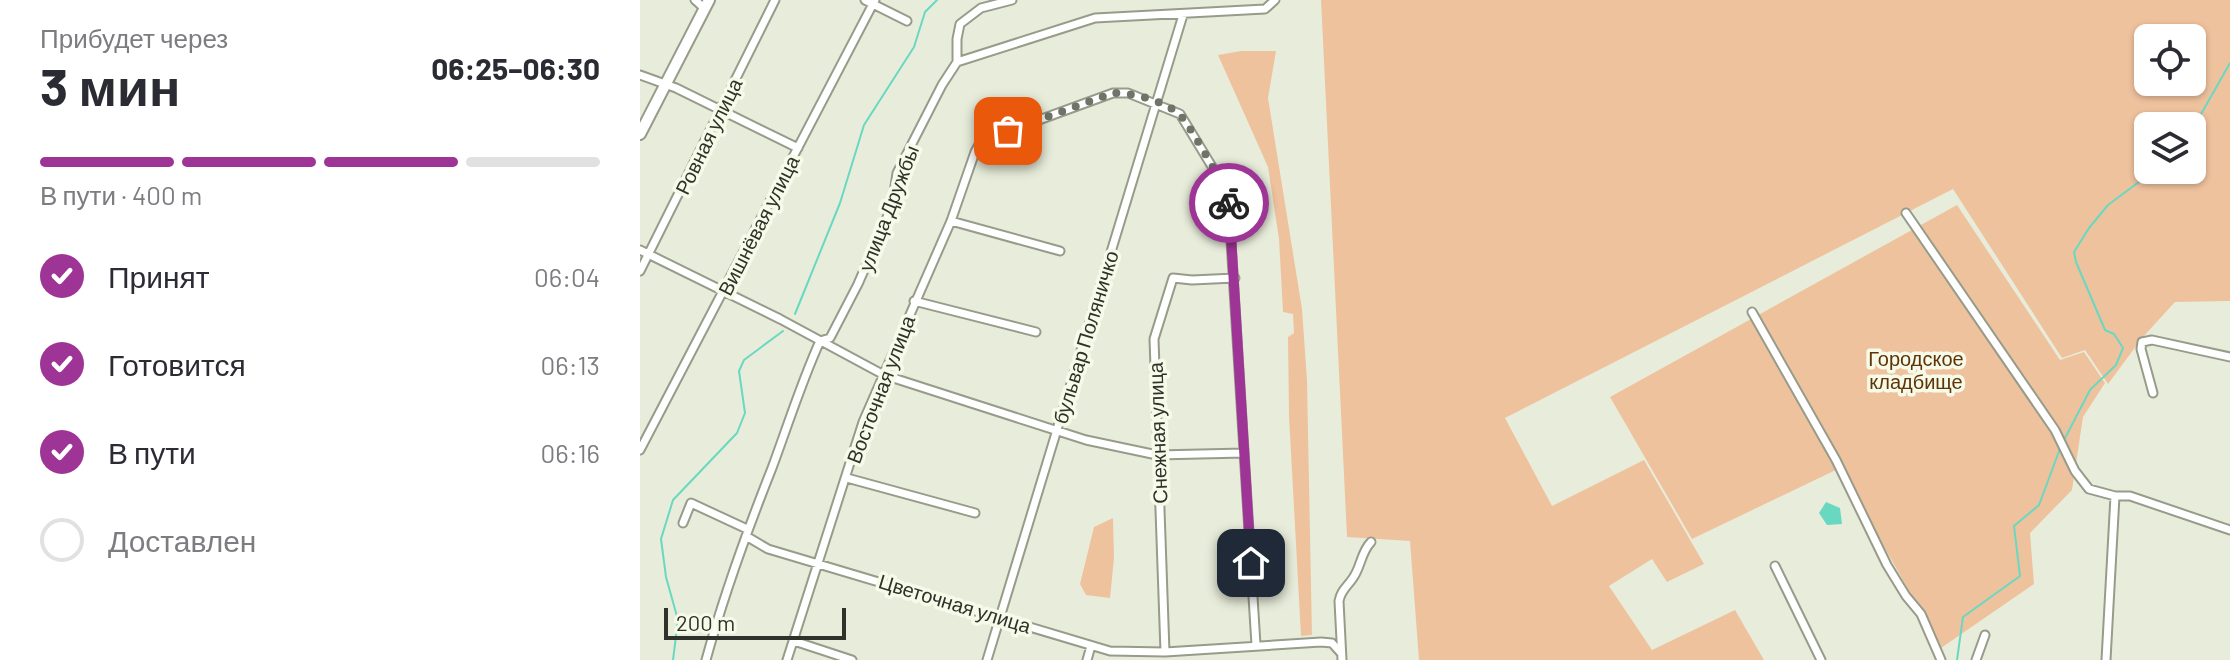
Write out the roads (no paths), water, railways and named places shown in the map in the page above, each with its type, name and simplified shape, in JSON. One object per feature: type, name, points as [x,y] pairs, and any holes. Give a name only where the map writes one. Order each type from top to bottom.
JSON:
[{"type":"main road","points":[[640,134],[707,5]]},
{"type":"street","points":[[695,0],[707,5]]},
{"type":"street","name":"Ровная улица","points":[[640,271],[775,0]]},
{"type":"street","points":[[1012,0],[981,8],[960,24],[957,62],[1095,18],[1265,9],[1275,0]]},
{"type":"street","points":[[1206,0],[1207,11]]},
{"type":"street","points":[[871,1],[907,21]]},
{"type":"street","name":"Вишнёвая улица","points":[[640,450],[725,291],[871,1]]},
{"type":"street","name":"бульвар Поляничко","points":[[987,660],[1183,15]]},
{"type":"street","name":"улица Дружбы","points":[[706,660],[746,532],[798,391],[820,341],[830,338],[858,284],[892,206],[897,173],[957,62]]},
{"type":"street","points":[[640,75],[798,148]]},
{"type":"street","name":"Восточная улица","points":[[787,660],[863,422],[951,221],[981,141],[1113,93],[1128,93],[1158,104]]},
{"type":"street","points":[[1158,104],[1180,114],[1228,193],[1256,645]]},
{"type":"street","points":[[1906,213],[2048,420],[2089,489],[2115,496],[2130,496],[2230,530]]},
{"type":"street","points":[[951,221],[1060,251]]},
{"type":"street","points":[[640,250],[884,375],[1086,440],[1157,455],[1244,453]]},
{"type":"street","name":"Снежная улица","points":[[1165,652],[1154,339],[1173,278],[1235,278]]},
{"type":"street","name":"Восточная улица","points":[[914,301],[1036,332]]},
{"type":"street","points":[[1752,312],[1836,460],[1887,565],[1921,614],[1941,660]]},
{"type":"street","points":[[2153,393],[2141,349],[2142,342],[2152,340],[2230,357]]},
{"type":"street","name":"Восточная улица","points":[[847,478],[975,513]]},
{"type":"street","points":[[2106,660],[2115,496]]},
{"type":"street","name":"Цветочная улица","points":[[683,523],[691,503],[746,532],[768,549],[1110,651],[1165,652],[1332,643],[1341,657]]},
{"type":"street","points":[[1341,657],[1341,591],[1354,578],[1366,546],[1371,542]]},
{"type":"street","points":[[1775,566],[1821,660]]},
{"type":"street","points":[[1976,660],[1985,635]]},
{"type":"street","points":[[794,641],[852,660]]},
{"type":"street","points":[[1087,660],[1091,646]]},
{"type":"street","points":[[1110,651],[1112,660]]},
{"type":"water","points":[[1826,502],[1840,508],[1842,524],[1827,525],[1819,513]]},
{"type":"waterway","points":[[795,314],[840,203],[864,125],[914,47],[925,12],[937,0]]},
{"type":"waterway","points":[[2202,112],[2230,63]]},
{"type":"waterway","points":[[2064,440],[2090,390],[2116,365],[2123,348],[2114,334],[2105,330],[2074,252],[2108,205],[2136,184]]},
{"type":"waterway","points":[[673,660],[678,620],[666,577],[661,539],[673,500],[737,433],[745,413],[739,371],[744,360],[783,331]]},
{"type":"waterway","points":[[1957,660],[1963,617],[2020,576],[2014,526],[2039,505],[2061,446]]},
{"type":"park label","name":"Городское кладбище","points":[[1916,370]]}]
